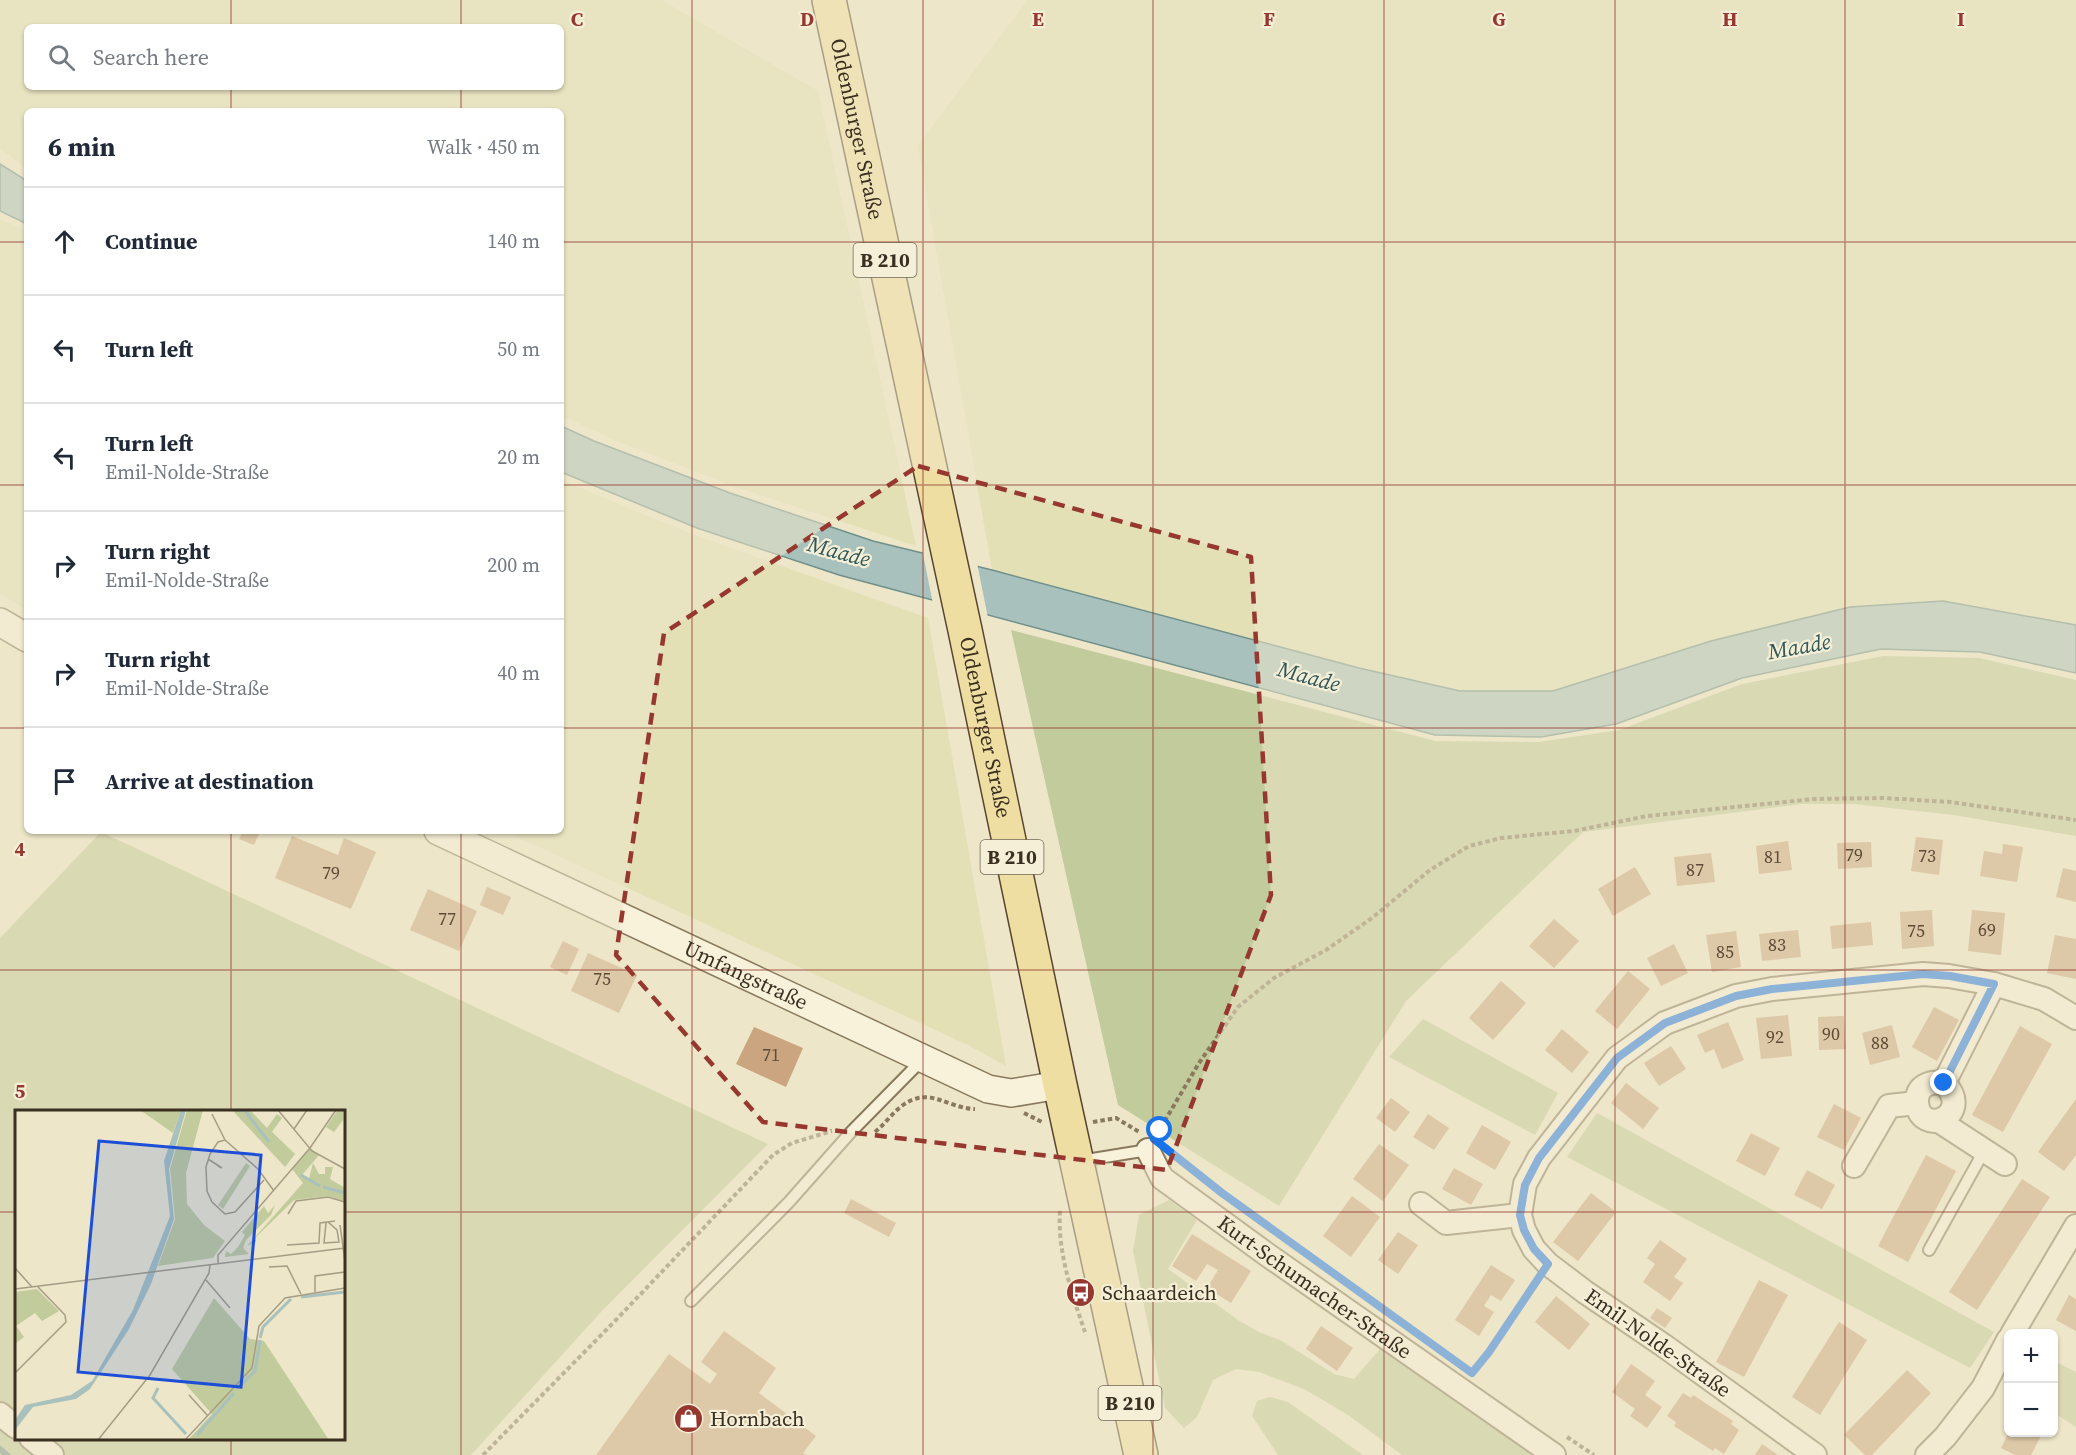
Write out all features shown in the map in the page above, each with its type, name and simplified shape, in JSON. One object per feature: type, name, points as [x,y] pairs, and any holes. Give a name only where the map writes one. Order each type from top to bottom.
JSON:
[{"type":"main road","name":"Oldenburger Straße","points":[[829,0],[1076,1161],[1141,1455]]},
{"type":"street","points":[[0,622],[24,636]]},
{"type":"street","name":"Umfangstraße","points":[[444,834],[988,1089],[1011,1093],[1060,1085]]},
{"type":"street","points":[[1421,1204],[1446,1223],[1520,1215],[1521,1200],[1539,1158],[1617,1058],[1665,1023],[1736,996],[1772,989],[1923,974],[1994,984],[2044,999],[2076,1018]]},
{"type":"street","points":[[1944,1083],[1994,984]]},
{"type":"street","points":[[1939,1121],[1950,1115],[1954,1101],[1952,1091],[1944,1083],[1935,1082],[1922,1088],[1917,1103],[1921,1114],[1930,1120],[1939,1121],[2006,1164]]},
{"type":"street","points":[[1854,1166],[1889,1106],[1917,1103]]},
{"type":"street","name":"Kurt-Schumacher-Straße","points":[[1149,1141],[1162,1178],[1269,1256],[1560,1446]]},
{"type":"street","name":"Emil-Nolde-Straße","points":[[1520,1215],[1524,1230],[1534,1249],[1548,1264],[1815,1455]]},
{"type":"street","points":[[2015,1329],[2076,1226]]},
{"type":"street","points":[[1927,1455],[1945,1437],[1983,1388],[2004,1348]]},
{"type":"street","points":[[0,1414],[15,1426]]},
{"type":"street","points":[[33,1440],[52,1455]]},
{"type":"lane","points":[[691,1301],[789,1202],[851,1132],[923,1059]]},
{"type":"lane","points":[[1076,1161],[1149,1141]]},
{"type":"lane","points":[[1929,1250],[1984,1151]]},
{"type":"path","points":[[1069,1128],[1116,1118],[1149,1141],[1238,1007],[1274,978],[1326,950],[1372,918],[1430,870],[1469,846],[1501,838],[1574,831],[1647,816],[1813,799],[1884,798],[1950,802],[2076,820]]},
{"type":"path","points":[[483,1455],[773,1155],[792,1143],[837,1130],[871,1134],[899,1108],[912,1099],[922,1096],[930,1096],[958,1107],[977,1109]]},
{"type":"path","points":[[1171,1153],[1222,1193],[1344,1280]]},
{"type":"path","points":[[1463,1367],[1472,1373],[1489,1352],[1548,1264]]},
{"type":"path","points":[[1560,1446],[1594,1455]]},
{"type":"highlighted area","points":[[918,466],[1251,557],[1271,895],[1167,1170],[763,1122],[616,955],[664,633]]},
{"type":"shaded area","points":[[0,0],[661,0],[818,91],[916,546],[733,486],[612,439],[564,416],[564,108],[24,108],[24,167],[0,148]]},
{"type":"shaded area","points":[[1028,0],[2076,0],[2076,625],[1943,601],[1850,607],[1711,641],[1553,691],[1460,691],[1359,668],[992,570],[918,145]]},
{"type":"shaded area","points":[[0,219],[24,231],[24,608],[0,594]]},
{"type":"shaded area","points":[[564,481],[694,535],[928,618],[1006,1066],[968,1045],[511,834],[564,834]]},
{"type":"green space","points":[[1011,630],[1435,741],[1539,742],[1619,730],[1742,684],[1883,656],[1979,658],[2076,680],[2076,836],[1954,815],[1854,804],[1801,804],[1583,832],[1406,1001],[1279,1206],[1118,1105]]},
{"type":"green space","points":[[99,834],[105,834],[768,1144],[601,1312],[471,1455],[0,1455],[0,938]]},
{"type":"green space","points":[[1423,1019],[1558,1093],[1535,1135],[1389,1057]]},
{"type":"green space","points":[[1597,1113],[1994,1332],[1970,1368],[1567,1157]]},
{"type":"green space","points":[[1169,1200],[1197,1220],[1168,1269],[1238,1320],[1259,1332],[1280,1340],[1334,1374],[1354,1379],[1380,1349],[1515,1437],[1537,1455],[1402,1455],[1348,1415],[1306,1390],[1259,1372],[1236,1369],[1213,1380],[1197,1417],[1184,1428],[1165,1408],[1133,1251],[1139,1215]]},
{"type":"green space","points":[[2058,1363],[2076,1372],[2076,1427],[2058,1416]]},
{"type":"green space","points":[[1270,1397],[1288,1402],[1363,1455],[1278,1455],[1252,1416],[1257,1401]]},
{"type":"water","points":[[0,164],[24,179],[24,223],[0,211]]},
{"type":"water","name":"Maade","points":[[564,427],[730,493],[873,541],[992,570],[1359,668],[1460,691],[1553,691],[1711,641],[1850,607],[1943,601],[2076,625],[2076,673],[1980,652],[1881,649],[1742,678],[1616,724],[1541,737],[1435,735],[839,575],[697,528],[564,473]]},
{"type":"pier","points":[[922,549],[977,563],[988,618],[933,604]]},
{"type":"building","points":[[242,834],[259,834],[254,845],[239,839]]},
{"type":"building","points":[[292,836],[338,855],[344,838],[376,852],[351,909],[275,878]]},
{"type":"building","points":[[1916,837],[1943,840],[1939,875],[1911,871]]},
{"type":"building","points":[[1788,841],[1792,870],[1759,874],[1756,846]]},
{"type":"building","points":[[1871,842],[1872,867],[1838,869],[1837,843]]},
{"type":"building","points":[[2003,844],[2023,847],[2017,882],[1980,876],[1984,851],[2002,854]]},
{"type":"building","points":[[1711,853],[1715,882],[1677,886],[1674,857]]},
{"type":"building","points":[[1635,867],[1651,894],[1613,916],[1598,889]]},
{"type":"building","points":[[2063,868],[2076,871],[2076,902],[2056,897]]},
{"type":"building","points":[[487,887],[511,897],[503,915],[480,905]]},
{"type":"building","points":[[428,889],[477,911],[459,951],[410,930]]},
{"type":"building","points":[[1932,910],[1934,946],[1902,949],[1900,912]]},
{"type":"building","points":[[1972,910],[2005,913],[2001,955],[1968,951]]},
{"type":"building","points":[[1554,919],[1579,941],[1554,968],[1529,946]]},
{"type":"building","points":[[1871,922],[1873,945],[1832,949],[1830,926]]},
{"type":"building","points":[[1798,930],[1801,957],[1762,961],[1759,934]]},
{"type":"building","points":[[1736,931],[1741,967],[1712,972],[1706,935]]},
{"type":"building","points":[[2055,935],[2076,939],[2076,979],[2047,973]]},
{"type":"building","points":[[563,941],[579,949],[567,975],[550,967]]},
{"type":"building","points":[[1674,944],[1688,973],[1661,986],[1647,958]]},
{"type":"building","points":[[588,953],[637,975],[619,1013],[571,991]]},
{"type":"building","points":[[1628,971],[1650,989],[1617,1029],[1595,1011]]},
{"type":"building","points":[[1501,981],[1526,1003],[1493,1040],[1469,1018]]},
{"type":"building","points":[[1934,1007],[1959,1020],[1937,1061],[1912,1047]]},
{"type":"building","points":[[1788,1015],[1792,1056],[1761,1059],[1756,1018]]},
{"type":"building","points":[[1844,1016],[1846,1049],[1819,1050],[1818,1017]]},
{"type":"building","points":[[1728,1022],[1744,1060],[1722,1069],[1714,1049],[1705,1053],[1697,1035]]},
{"type":"building","points":[[1892,1025],[1900,1057],[1870,1065],[1862,1033]]},
{"type":"building","points":[[2020,1026],[2052,1044],[2003,1132],[1972,1115]]},
{"type":"building","points":[[754,1027],[803,1048],[786,1087],[736,1064]]},
{"type":"building","points":[[1562,1029],[1589,1052],[1572,1073],[1545,1050]]},
{"type":"building","points":[[1671,1046],[1686,1069],[1659,1086],[1644,1063]]},
{"type":"building","points":[[1626,1083],[1659,1108],[1643,1129],[1611,1103]]},
{"type":"building","points":[[1391,1098],[1410,1112],[1395,1132],[1376,1118]]},
{"type":"building","points":[[2076,1099],[2076,1155],[2064,1171],[2038,1152]]},
{"type":"building","points":[[1834,1104],[1861,1118],[1844,1150],[1817,1137]]},
{"type":"building","points":[[1428,1114],[1449,1128],[1434,1150],[1413,1137]]},
{"type":"building","points":[[1482,1125],[1511,1142],[1495,1170],[1466,1153]]},
{"type":"building","points":[[1751,1133],[1780,1148],[1765,1176],[1736,1161]]},
{"type":"building","points":[[1379,1144],[1409,1165],[1383,1201],[1353,1179]]},
{"type":"building","points":[[1926,1155],[1956,1171],[1908,1262],[1878,1246]]},
{"type":"building","points":[[1454,1168],[1483,1184],[1471,1205],[1442,1189]]},
{"type":"building","points":[[1807,1170],[1835,1185],[1822,1209],[1794,1195]]},
{"type":"building","points":[[2022,1179],[2050,1197],[1977,1310],[1949,1292]]},
{"type":"building","points":[[1591,1193],[1616,1212],[1578,1261],[1553,1242]]},
{"type":"building","points":[[1352,1196],[1380,1217],[1351,1257],[1323,1236]]},
{"type":"building","points":[[851,1199],[896,1223],[889,1237],[844,1213]]},
{"type":"building","points":[[1398,1232],[1418,1245],[1398,1274],[1378,1260]]},
{"type":"building","points":[[1192,1234],[1251,1271],[1231,1303],[1207,1288],[1218,1270],[1207,1264],[1196,1281],[1172,1266]]},
{"type":"building","points":[[1660,1240],[1687,1259],[1674,1277],[1683,1283],[1670,1301],[1643,1282],[1655,1264],[1647,1258]]},
{"type":"building","points":[[1491,1265],[1515,1280],[1501,1301],[1491,1295],[1484,1306],[1494,1312],[1479,1336],[1455,1320]]},
{"type":"building","points":[[1759,1280],[1788,1295],[1744,1377],[1716,1362]]},
{"type":"building","points":[[2069,1295],[2076,1299],[2076,1331],[2056,1320]]},
{"type":"building","points":[[1556,1296],[1590,1324],[1569,1350],[1535,1322]]},
{"type":"building","points":[[1657,1308],[1672,1318],[1665,1328],[1650,1318]]},
{"type":"building","points":[[1839,1322],[1867,1340],[1820,1415],[1792,1397]]},
{"type":"building","points":[[1321,1326],[1353,1348],[1337,1371],[1306,1349]]},
{"type":"building","name":"Hornbach","points":[[724,1331],[776,1368],[759,1393],[816,1436],[803,1453],[806,1455],[596,1455],[669,1354],[710,1384],[717,1374],[701,1362]]},
{"type":"building","points":[[1631,1364],[1655,1381],[1645,1395],[1662,1407],[1647,1428],[1630,1416],[1635,1409],[1612,1392]]},
{"type":"building","points":[[1907,1370],[1931,1393],[1872,1455],[1865,1455],[1844,1435]]},
{"type":"building","points":[[1683,1393],[1691,1398],[1693,1395],[1733,1421],[1731,1424],[1739,1430],[1724,1454],[1715,1448],[1713,1451],[1674,1426],[1676,1422],[1667,1416]]},
{"type":"building","points":[[2006,1437],[2040,1437],[2031,1455],[2015,1455],[2001,1448]]},
{"type":"building","points":[[1762,1444],[1778,1455],[1755,1455]]},
{"type":"waterway","points":[[0,1449],[7,1455]]},
{"type":"place","name":"Schaardeich","points":[[1081,1293]]},
{"type":"place","name":"Hornbach","points":[[689,1419]]},
{"type":"route","points":[[1160,1130],[1154,1139],[1222,1193],[1472,1373],[1489,1352],[1548,1264],[1534,1249],[1524,1230],[1520,1215],[1525,1185],[1539,1158],[1617,1058],[1665,1023],[1736,996],[1772,989],[1923,974],[1994,984],[1944,1083]]}]
